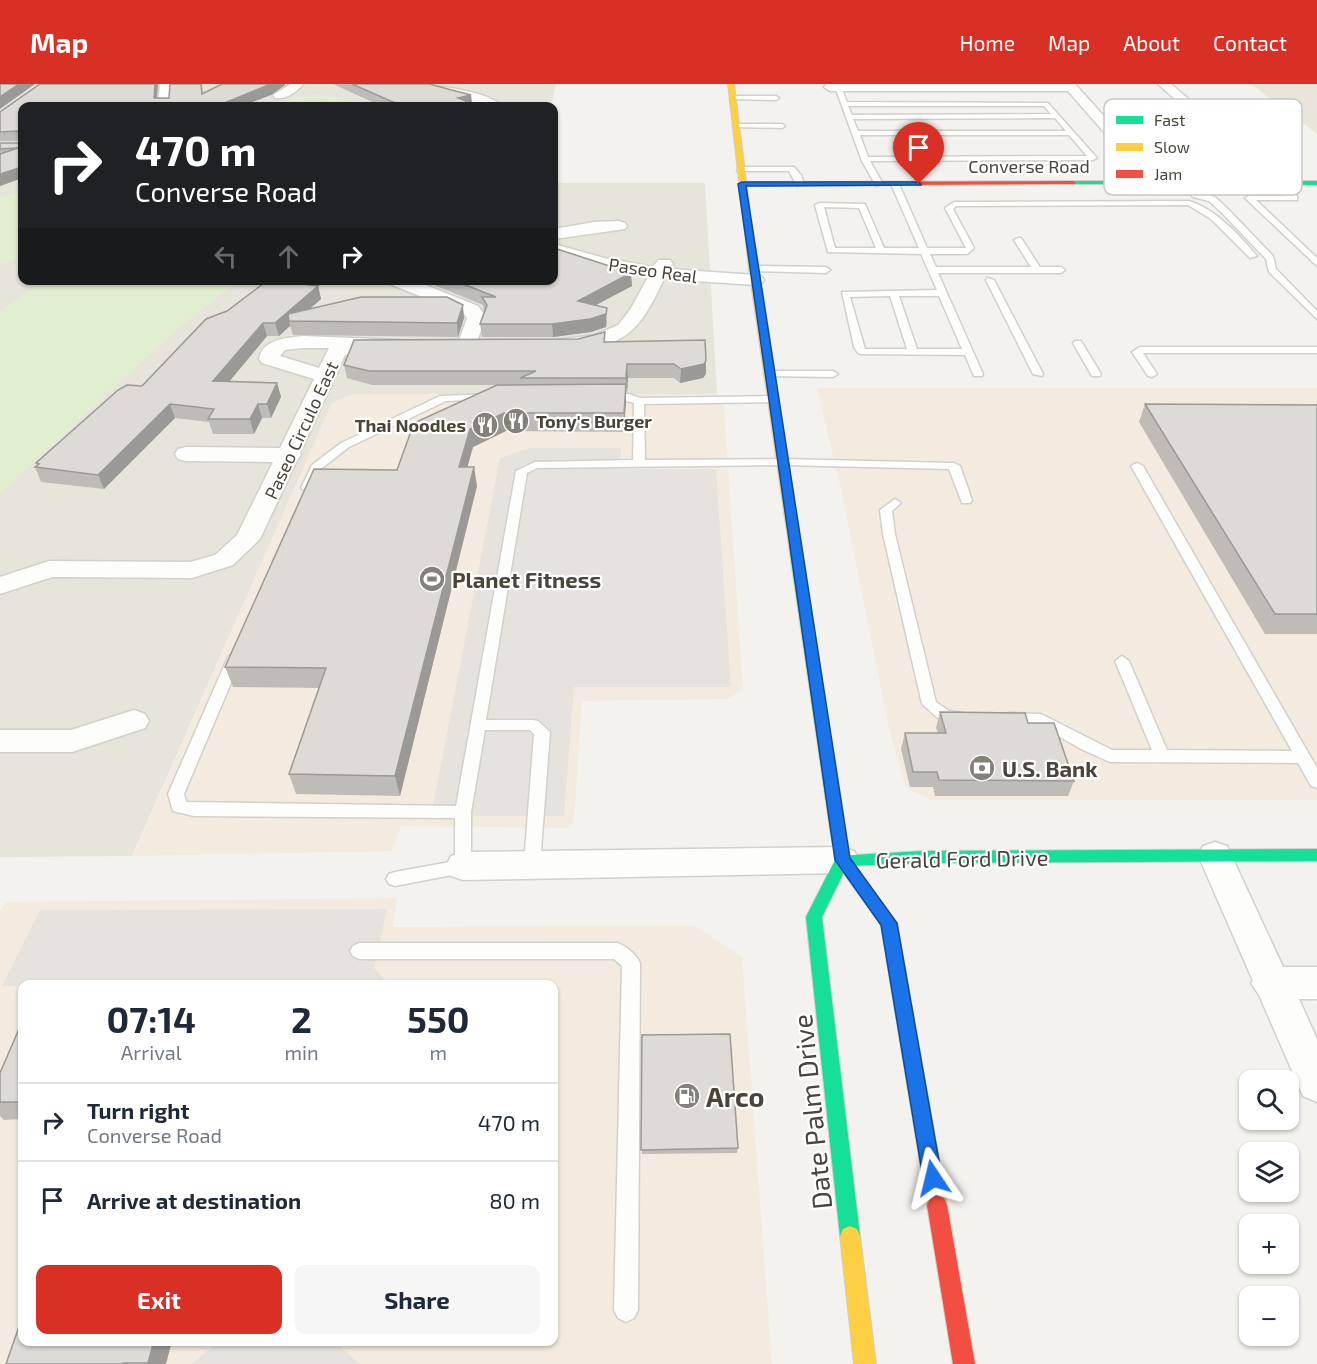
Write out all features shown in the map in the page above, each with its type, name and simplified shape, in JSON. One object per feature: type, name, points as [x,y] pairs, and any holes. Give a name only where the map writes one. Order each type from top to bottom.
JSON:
[{"type":"main road","points":[[731,91],[754,274],[842,860],[889,923],[964,1364]]},
{"type":"main road","name":"Converse Road","points":[[742,184],[1104,183]]},
{"type":"main road","name":"Gerald Ford Drive","points":[[842,860],[923,857],[1317,855]]},
{"type":"main road","name":"Date Palm Drive","points":[[842,860],[814,917],[865,1364]]},
{"type":"street","points":[[164,102],[166,84]]},
{"type":"street","points":[[279,95],[294,88],[297,84]]},
{"type":"street","points":[[440,84],[494,100]]},
{"type":"street","points":[[1164,84],[1181,99]]},
{"type":"street","points":[[421,85],[494,100]]},
{"type":"street","points":[[834,87],[1071,87],[1104,124]]},
{"type":"street","points":[[558,235],[594,227],[620,226]]},
{"type":"street","name":"Paseo Real","points":[[558,237],[609,256],[661,269]]},
{"type":"street","name":"Paseo Real","points":[[558,250],[609,266],[754,274]]},
{"type":"street","points":[[545,344],[579,344],[609,338],[630,323],[661,269]]},
{"type":"street","points":[[408,285],[471,310],[477,317],[468,343]]},
{"type":"street","points":[[326,376],[269,359],[268,354],[270,350],[282,344],[332,342],[352,345]]},
{"type":"street","points":[[445,343],[490,343]]},
{"type":"street","name":"Paseo Circulo East","points":[[0,586],[49,569],[192,570],[224,560],[248,539],[290,455],[337,351],[352,345],[410,344]]},
{"type":"street","points":[[186,454],[290,455]]},
{"type":"street","points":[[0,741],[72,741],[134,721]]},
{"type":"street","points":[[1215,855],[1270,983],[1317,1083]]},
{"type":"street","name":"Gerald Ford Drive","points":[[463,866],[842,860]]},
{"type":"street","points":[[1270,983],[1317,983]]},
{"type":"lane","points":[[834,87],[845,104],[866,159],[879,184]]},
{"type":"lane","points":[[731,91],[776,98]]},
{"type":"lane","points":[[845,104],[1046,104],[1093,158],[866,159]]},
{"type":"lane","points":[[850,117],[1057,116]]},
{"type":"lane","points":[[735,126],[782,126]]},
{"type":"lane","points":[[856,133],[1071,133]]},
{"type":"lane","points":[[740,169],[791,169],[797,175],[800,184]]},
{"type":"lane","points":[[895,184],[978,374]]},
{"type":"lane","points":[[1196,195],[1212,199],[1224,210],[1270,258],[1272,270],[1317,316]]},
{"type":"lane","points":[[1291,195],[1294,198],[1249,198],[1316,260]]},
{"type":"lane","points":[[880,251],[862,206],[819,205],[831,250],[880,251],[924,251],[970,250],[949,208],[954,204],[1189,203],[1207,213],[1252,256]]},
{"type":"lane","points":[[1017,240],[1036,270]]},
{"type":"lane","points":[[754,274],[826,270]]},
{"type":"lane","points":[[932,270],[1060,270]]},
{"type":"lane","points":[[990,280],[1038,374]]},
{"type":"lane","points":[[893,293],[913,352]]},
{"type":"lane","points":[[942,293],[845,294],[859,347],[861,351],[868,352],[968,352]]},
{"type":"lane","points":[[1078,343],[1096,374]]},
{"type":"lane","points":[[1152,374],[1137,352],[1140,350],[1317,350]]},
{"type":"lane","points":[[770,374],[833,374]]},
{"type":"lane","points":[[302,499],[316,467],[345,445],[444,398],[509,397]]},
{"type":"lane","points":[[593,397],[628,397],[639,400],[773,399]]},
{"type":"lane","points":[[639,400],[639,464]]},
{"type":"lane","points":[[395,879],[463,866],[463,812],[522,471],[535,465],[783,462],[954,466],[966,500]]},
{"type":"lane","points":[[1137,466],[1317,782]]},
{"type":"lane","points":[[895,503],[886,510],[889,534],[929,704],[945,716],[977,717]]},
{"type":"lane","points":[[239,649],[176,794],[179,807],[194,810],[463,812]]},
{"type":"lane","points":[[1122,661],[1162,756]]},
{"type":"lane","points":[[999,718],[1041,719],[1110,756],[1303,757]]},
{"type":"lane","points":[[479,725],[533,725],[542,732],[532,864]]},
{"type":"lane","points":[[359,951],[618,951],[631,963],[626,1310]]},
{"type":"shaded area","points":[[0,84],[556,84],[552,102],[361,102],[316,95],[279,102],[18,102],[18,192],[0,198]]},
{"type":"shaded area","points":[[1251,84],[1317,84],[1317,134],[1302,123],[1302,99],[1271,99]]},
{"type":"shaded area","points":[[558,183],[705,183],[717,394],[353,394],[332,403],[132,856],[0,857],[0,493],[177,329],[233,285],[558,285]]},
{"type":"shaded area","points":[[18,258],[18,285],[37,285],[0,311],[0,261]]},
{"type":"shaded area","points":[[817,388],[1317,388],[1317,800],[932,800],[906,788],[889,728],[841,489]]},
{"type":"shaded area","points":[[353,394],[717,394],[724,406],[743,687],[729,699],[582,701],[574,822],[568,828],[401,826],[392,851],[133,856],[332,403]]},
{"type":"shaded area","points":[[529,448],[621,448],[620,469],[716,469],[731,687],[574,687],[564,816],[431,816],[500,458]]},
{"type":"shaded area","points":[[397,898],[393,927],[695,926],[742,957],[772,1364],[0,1364],[0,911],[7,902]]},
{"type":"shaded area","points":[[387,909],[374,968],[385,980],[18,980],[18,986],[2,986],[40,910]]},
{"type":"shaded area","points":[[213,1346],[340,1346],[360,1364],[191,1364]]},
{"type":"green space","points":[[316,95],[361,102],[279,102]]},
{"type":"green space","points":[[18,192],[18,258],[0,261],[0,198]]},
{"type":"green space","points":[[36,285],[233,285],[177,329],[0,493],[0,311]]},
{"type":"building","points":[[0,84],[19,84],[0,97]]},
{"type":"building","points":[[40,84],[155,84],[154,98],[169,98],[170,84],[201,84],[202,94],[222,84],[271,84],[227,102],[18,102],[18,131],[0,132],[0,112]]},
{"type":"building","points":[[352,84],[429,84],[471,95],[458,98],[468,102],[393,102]]},
{"type":"building","points":[[0,143],[18,143],[18,148],[0,149]]},
{"type":"building","points":[[18,148],[18,168],[0,174],[0,154]]},
{"type":"building","points":[[558,249],[631,273],[578,301],[607,308],[606,314],[590,319],[552,324],[480,324],[487,305],[482,297],[496,297],[466,285],[558,285]]},
{"type":"building","points":[[261,285],[318,286],[275,323],[263,323],[213,381],[277,383],[267,404],[258,404],[250,419],[208,419],[214,409],[170,404],[98,475],[35,467],[39,464],[36,463],[118,390],[127,385],[142,386],[206,319],[227,311]]},
{"type":"building","points":[[361,297],[447,297],[463,305],[457,323],[289,321],[288,314]]},
{"type":"building","points":[[605,332],[604,342],[705,340],[706,360],[704,364],[681,369],[674,364],[627,364],[626,378],[520,378],[536,371],[369,371],[344,365],[354,340],[578,339]]},
{"type":"building","points":[[626,384],[624,413],[504,413],[470,429],[459,467],[474,467],[395,776],[289,774],[326,668],[225,667],[314,469],[397,470],[414,423],[497,385]]},
{"type":"building","points":[[1145,404],[1317,405],[1317,614],[1275,614]]},
{"type":"building","name":"U.S. Bank","points":[[940,712],[1025,713],[1028,723],[1054,723],[1074,781],[939,780],[937,772],[913,772],[905,733],[946,733]]},
{"type":"building","points":[[18,1031],[18,1102],[0,1102],[0,1073]]},
{"type":"building","name":"Arco","points":[[730,1034],[738,1148],[641,1150],[642,1035]]},
{"type":"building","points":[[18,1330],[18,1346],[153,1346],[148,1363],[6,1364]]},
{"type":"traffic: fast","points":[[1074,183],[1104,183]]},
{"type":"traffic: fast","points":[[1302,183],[1317,183]]},
{"type":"traffic: fast","points":[[795,546],[837,829]]},
{"type":"traffic: fast","points":[[842,860],[923,857],[1317,855]]},
{"type":"traffic: fast","points":[[842,860],[814,917],[850,1236]]},
{"type":"traffic: slow","points":[[731,84],[753,269],[795,546]]},
{"type":"traffic: slow","points":[[837,829],[842,860],[889,923],[937,1205]]},
{"type":"traffic: slow","points":[[850,1236],[865,1364]]},
{"type":"traffic: jam","points":[[742,184],[1074,183]]},
{"type":"traffic: jam","points":[[937,1205],[964,1364]]},
{"type":"place","name":"Tony's Burger","points":[[516,421]]},
{"type":"place","name":"Thai Noodles","points":[[485,425]]},
{"type":"place","name":"Planet Fitness","points":[[432,579]]},
{"type":"place","name":"U.S. Bank","points":[[982,768]]},
{"type":"place","name":"Arco","points":[[687,1096]]},
{"type":"route","points":[[919,184],[742,184],[842,860],[889,923],[933,1178]]}]
